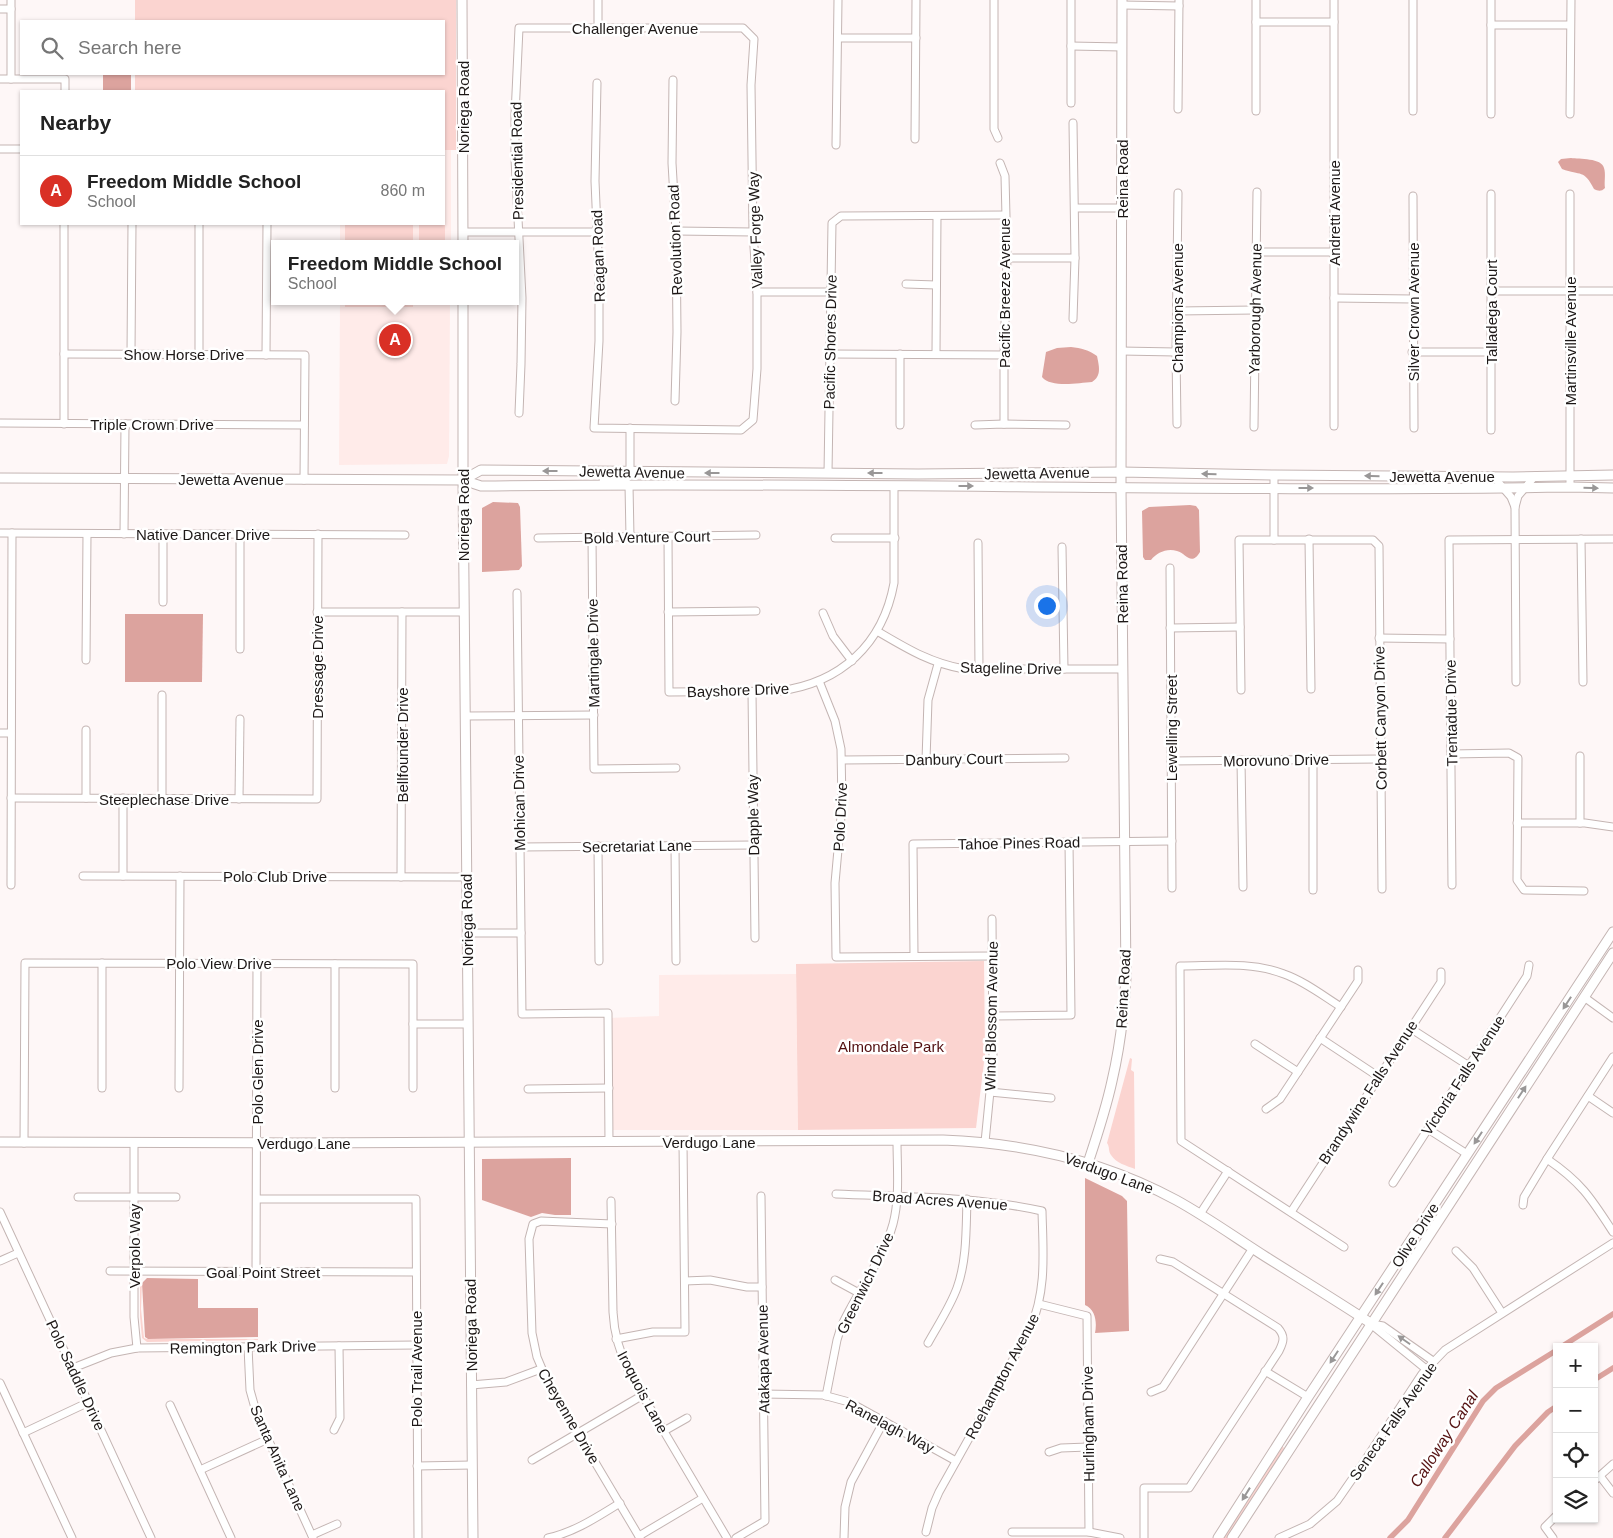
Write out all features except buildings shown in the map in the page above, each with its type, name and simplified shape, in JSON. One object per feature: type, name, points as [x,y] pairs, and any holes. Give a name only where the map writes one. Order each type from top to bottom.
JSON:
[{"type":"street","points":[[11,79],[12,0]]},
{"type":"street","name":"Noriega Road","points":[[462,0],[463,240]]},
{"type":"street","points":[[598,0],[598,28]]},
{"type":"street","points":[[836,144],[838,0]]},
{"type":"street","points":[[915,140],[916,0]]},
{"type":"street","points":[[994,0],[994,129],[998,138]]},
{"type":"street","points":[[1071,0],[1071,102]]},
{"type":"street","points":[[1256,0],[1256,110]]},
{"type":"street","name":"Andretti Avenue","points":[[1334,0],[1334,426]]},
{"type":"street","points":[[1413,0],[1413,111]]},
{"type":"street","points":[[1491,0],[1491,114]]},
{"type":"street","points":[[1570,0],[1570,114]]},
{"type":"street","points":[[1122,3],[1179,3],[1178,109]]},
{"type":"street","name":"Reina Road","points":[[1088,1163],[1112,1082],[1123,1022],[1126,978],[1121,488],[1122,3]]},
{"type":"street","points":[[0,9],[12,9]]},
{"type":"street","points":[[1256,22],[1334,22]]},
{"type":"street","points":[[1491,25],[1570,25]]},
{"type":"street","name":"Challenger Avenue","points":[[519,28],[743,28],[749,34]]},
{"type":"street","name":"Presidential Road","points":[[519,28],[515,115],[515,159],[522,298],[519,414]]},
{"type":"street","name":"Valley Forge Way","points":[[630,428],[741,430],[753,420],[757,369],[757,292],[753,232],[751,85],[754,39],[749,34]]},
{"type":"street","points":[[838,38],[916,38]]},
{"type":"street","points":[[1071,46],[1122,47]]},
{"type":"street","points":[[0,79],[65,79],[65,90]]},
{"type":"street","name":"Revolution Road","points":[[674,80],[672,163],[676,231],[677,332],[675,401]]},
{"type":"street","name":"Reagan Road","points":[[597,83],[595,138],[599,341],[594,428],[630,428]]},
{"type":"street","points":[[1073,123],[1075,208],[1073,318]]},
{"type":"street","points":[[0,149],[20,149]]},
{"type":"street","name":"Pacific Breeze Avenue","points":[[1000,163],[1005,176],[1007,258],[1004,424]]},
{"type":"street","name":"Yarborough Avenue","points":[[1254,427],[1257,192]]},
{"type":"street","name":"Champions Avenue","points":[[1177,424],[1178,193]]},
{"type":"street","name":"Talladega Court","points":[[1491,194],[1491,430]]},
{"type":"street","name":"Martinsville Avenue","points":[[1570,194],[1570,487]]},
{"type":"street","name":"Silver Crown Avenue","points":[[1412,196],[1414,428]]},
{"type":"street","points":[[1075,208],[1122,208]]},
{"type":"street","points":[[936,354],[937,216],[1005,215]]},
{"type":"street","name":"Pacific Shores Drive","points":[[828,473],[832,223],[841,216],[937,216]]},
{"type":"street","points":[[64,225],[64,424]]},
{"type":"street","points":[[131,354],[132,225]]},
{"type":"street","points":[[198,354],[199,225]]},
{"type":"street","points":[[266,225],[266,354]]},
{"type":"street","points":[[676,231],[753,232]]},
{"type":"street","points":[[463,232],[597,232]]},
{"type":"street","points":[[1256,252],[1334,252]]},
{"type":"street","points":[[1007,258],[1075,258]]},
{"type":"street","points":[[266,277],[271,277]]},
{"type":"street","points":[[906,284],[936,285]]},
{"type":"street","points":[[1491,291],[1613,291]]},
{"type":"street","points":[[757,292],[830,292]]},
{"type":"street","points":[[1334,298],[1412,298]]},
{"type":"street","name":"Noriega Road","points":[[463,305],[466,877],[473,1538]]},
{"type":"street","points":[[1177,311],[1255,310]]},
{"type":"street","points":[[1121,351],[1176,352]]},
{"type":"street","points":[[1412,352],[1491,352]]},
{"type":"street","name":"Show Horse Drive","points":[[64,354],[305,355],[304,425]]},
{"type":"street","points":[[830,354],[1004,355]]},
{"type":"street","points":[[900,354],[900,425]]},
{"type":"street","name":"Triple Crown Drive","points":[[0,423],[304,425]]},
{"type":"street","points":[[124,534],[125,424]]},
{"type":"street","points":[[304,425],[304,480]]},
{"type":"street","points":[[974,425],[1066,425]]},
{"type":"street","points":[[577,485],[592,479],[627,477],[630,471],[630,428]]},
{"type":"street","name":"Jewetta Avenue","points":[[463,480],[481,470],[952,474],[1121,472],[1274,475],[1613,475]]},
{"type":"street","points":[[630,537],[629,485],[640,480],[675,479],[688,472]]},
{"type":"street","points":[[783,486],[791,480],[819,480],[828,473]]},
{"type":"street","points":[[894,486],[904,480],[937,479],[952,474]]},
{"type":"street","points":[[1274,475],[1278,489],[1274,506],[1274,540]]},
{"type":"street","points":[[1493,476],[1511,497],[1515,507]]},
{"type":"street","points":[[1516,682],[1515,507],[1518,496],[1535,476]]},
{"type":"street","name":"Jewetta Avenue","points":[[0,478],[463,480],[481,486],[629,485],[1278,489],[1613,488]]},
{"type":"street","name":"Bayshore Drive","points":[[668,612],[669,692],[752,692],[792,689],[819,681],[840,670],[852,661],[869,643],[888,608],[895,570],[894,486]]},
{"type":"street","name":"Native Dancer Drive","points":[[0,533],[405,535]]},
{"type":"street","points":[[10,884],[12,533]]},
{"type":"street","points":[[86,660],[87,534]]},
{"type":"street","points":[[163,534],[163,602]]},
{"type":"street","points":[[240,534],[240,649]]},
{"type":"street","name":"Dressage Drive","points":[[317,799],[318,534]]},
{"type":"street","name":"Bold Venture Court","points":[[538,538],[756,535]]},
{"type":"street","points":[[668,536],[668,612],[756,611]]},
{"type":"street","name":"Martingale Drive","points":[[592,537],[594,769],[676,768]]},
{"type":"street","points":[[835,538],[895,538]]},
{"type":"street","points":[[1241,690],[1239,540],[1309,539],[1310,689]]},
{"type":"street","name":"Corbett Canyon Drive","points":[[1309,539],[1373,540],[1379,546],[1382,889]]},
{"type":"street","points":[[1581,539],[1583,682]]},
{"type":"street","points":[[1515,540],[1613,539]]},
{"type":"street","name":"Trentadue Drive","points":[[1452,885],[1449,540],[1515,540]]},
{"type":"street","points":[[978,543],[979,670]]},
{"type":"street","points":[[1062,547],[1064,669]]},
{"type":"street","name":"Lewelling Street","points":[[1170,568],[1172,888]]},
{"type":"street","name":"Mohican Drive","points":[[517,593],[522,1014],[608,1013],[609,1088]]},
{"type":"street","points":[[318,612],[464,612]]},
{"type":"street","name":"Bellfounder Drive","points":[[401,877],[402,612]]},
{"type":"street","points":[[823,613],[833,636],[852,661]]},
{"type":"street","points":[[1170,628],[1240,627]]},
{"type":"street","name":"Stageline Drive","points":[[877,630],[920,656],[938,664],[964,669],[1123,669]]},
{"type":"street","points":[[1379,638],[1450,638]]},
{"type":"street","points":[[926,760],[926,713],[938,664]]},
{"type":"street","name":"Polo Drive","points":[[819,681],[837,727],[842,760],[842,820],[835,883],[836,957],[914,956]]},
{"type":"street","name":"Dapple Way","points":[[752,692],[755,938]]},
{"type":"street","points":[[162,695],[162,799]]},
{"type":"street","points":[[465,716],[594,715]]},
{"type":"street","points":[[239,799],[240,719]]},
{"type":"street","points":[[86,730],[86,798]]},
{"type":"street","points":[[0,733],[11,733]]},
{"type":"street","points":[[1451,754],[1509,753],[1518,758],[1517,880],[1524,890],[1584,891]]},
{"type":"street","points":[[1580,756],[1580,823]]},
{"type":"street","name":"Danbury Court","points":[[842,760],[1065,758]]},
{"type":"street","points":[[1313,759],[1313,890]]},
{"type":"street","name":"Morovuno Drive","points":[[1171,761],[1380,759]]},
{"type":"street","points":[[1241,760],[1243,887]]},
{"type":"street","name":"Steeplechase Drive","points":[[11,798],[317,799]]},
{"type":"street","points":[[123,798],[123,876]]},
{"type":"street","points":[[1517,823],[1580,823],[1613,827]]},
{"type":"street","name":"Tahoe Pines Road","points":[[914,956],[913,844],[1172,840]]},
{"type":"street","points":[[993,1016],[1071,1015],[1069,842]]},
{"type":"street","name":"Secretariat Lane","points":[[520,847],[754,844]]},
{"type":"street","points":[[675,845],[676,961]]},
{"type":"street","points":[[598,846],[599,962]]},
{"type":"street","name":"Polo Club Drive","points":[[83,876],[466,877]]},
{"type":"street","points":[[179,1088],[180,876]]},
{"type":"street","name":"Wind Blossom Avenue","points":[[985,1142],[993,1061],[992,919]]},
{"type":"street","name":"Olive Drive","points":[[1218,1538],[1308,1397],[1613,932]]},
{"type":"street","points":[[467,933],[521,933]]},
{"type":"street","points":[[1600,952],[1583,992],[1584,997],[1613,1018]]},
{"type":"street","name":"Olive Drive","points":[[1232,1538],[1613,952]]},
{"type":"street","points":[[914,956],[992,956]]},
{"type":"street","name":"Polo View Drive","points":[[24,1142],[25,963],[413,964],[413,1024]]},
{"type":"street","points":[[102,963],[102,1088]]},
{"type":"street","name":"Polo Glen Drive","points":[[256,1272],[257,963]]},
{"type":"street","points":[[335,964],[335,1088]]},
{"type":"street","name":"Victoria Falls Avenue","points":[[1393,1183],[1527,976],[1529,965]]},
{"type":"street","points":[[1341,1007],[1298,980],[1271,970],[1246,966],[1180,966],[1182,1141],[1344,1247]]},
{"type":"street","points":[[1266,1109],[1280,1098],[1298,1072],[1358,981],[1358,970]]},
{"type":"street","name":"Brandywine Falls Avenue","points":[[1291,1212],[1440,982],[1441,972]]},
{"type":"street","points":[[413,1088],[413,1024],[468,1024]]},
{"type":"street","points":[[1410,1028],[1469,1066]]},
{"type":"street","points":[[1320,1038],[1379,1076]]},
{"type":"street","points":[[1255,1044],[1298,1072]]},
{"type":"street","points":[[1523,1205],[1524,1197],[1547,1159],[1613,1057]]},
{"type":"street","points":[[528,1089],[609,1088],[609,1142]]},
{"type":"street","points":[[990,1092],[1050,1098]]},
{"type":"street","points":[[1588,1096],[1613,1112]]},
{"type":"street","points":[[1428,1129],[1467,1154],[1470,1158],[1454,1188],[1454,1197]]},
{"type":"street","name":"Verdugo Lane","points":[[0,1142],[469,1143],[897,1140],[985,1142],[1041,1150],[1088,1163],[1152,1188],[1200,1214],[1372,1324]]},
{"type":"street","name":"Greenwich Drive","points":[[826,1396],[841,1327],[889,1237],[896,1212],[897,1140]]},
{"type":"street","points":[[616,1339],[653,1332],[685,1332],[683,1142]]},
{"type":"street","name":"Verpolo Way","points":[[134,1143],[134,1317],[137,1348]]},
{"type":"street","points":[[1547,1159],[1564,1170],[1582,1187],[1591,1197],[1613,1232]]},
{"type":"street","points":[[1200,1214],[1228,1171]]},
{"type":"street","name":"Broad Acres Avenue","points":[[836,1194],[967,1199],[1042,1211]]},
{"type":"street","name":"Atakapa Avenue","points":[[736,1538],[764,1521],[761,1196]]},
{"type":"street","points":[[78,1197],[176,1197]]},
{"type":"street","name":"Polo Trail Avenue","points":[[256,1199],[416,1199],[418,1538]]},
{"type":"street","points":[[928,1343],[952,1300],[960,1275],[964,1254],[967,1199]]},
{"type":"street","name":"Iroquois Lane","points":[[611,1201],[613,1312],[616,1339],[624,1363],[727,1538]]},
{"type":"street","name":"Roehampton Avenue","points":[[926,1532],[937,1496],[1030,1329],[1039,1304],[1043,1279],[1042,1211]]},
{"type":"street","name":"Polo Saddle Drive","points":[[0,1212],[151,1538]]},
{"type":"street","name":"Cheyenne Drive","points":[[612,1224],[541,1221],[533,1224],[530,1239],[531,1320],[534,1345],[541,1369],[640,1537]]},
{"type":"street","name":"Seneca Falls Avenue","points":[[1279,1538],[1310,1524],[1337,1501],[1433,1361],[1455,1342],[1613,1243]]},
{"type":"street","points":[[1151,1392],[1163,1387],[1253,1248]]},
{"type":"street","points":[[1456,1251],[1473,1268],[1502,1313]]},
{"type":"street","points":[[0,1261],[18,1253]]},
{"type":"street","points":[[1144,1538],[1144,1488],[1189,1488],[1265,1372],[1282,1344],[1283,1334],[1278,1328],[1173,1262],[1160,1259]]},
{"type":"street","name":"Goal Point Street","points":[[110,1271],[416,1272]]},
{"type":"street","points":[[685,1281],[710,1280],[747,1287],[762,1287]]},
{"type":"street","points":[[835,1280],[859,1293]]},
{"type":"street","name":"Hurlingham Drive","points":[[1039,1304],[1087,1316],[1089,1532]]},
{"type":"street","points":[[1372,1324],[1383,1326],[1433,1361]]},
{"type":"street","points":[[1372,1324],[1426,1369]]},
{"type":"street","name":"Remington Park Drive","points":[[73,1368],[111,1353],[137,1348],[416,1345]]},
{"type":"street","points":[[334,1430],[340,1418],[339,1346]]},
{"type":"street","name":"Santa Anita Lane","points":[[248,1347],[250,1390],[257,1415],[313,1537]]},
{"type":"street","points":[[471,1385],[506,1382],[541,1369]]},
{"type":"street","points":[[1265,1372],[1308,1397],[1309,1408],[1295,1432],[1291,1447]]},
{"type":"street","points":[[0,1383],[72,1538]]},
{"type":"street","name":"Ranelagh Way","points":[[763,1394],[808,1394],[849,1402],[956,1461]]},
{"type":"street","points":[[532,1460],[643,1395]]},
{"type":"street","points":[[23,1433],[89,1402]]},
{"type":"street","points":[[170,1406],[231,1538]]},
{"type":"street","points":[[664,1431],[687,1418]]},
{"type":"street","points":[[844,1538],[845,1507],[851,1482],[884,1421]]},
{"type":"street","points":[[200,1470],[268,1439]]},
{"type":"street","points":[[1049,1452],[1061,1448],[1088,1447]]},
{"type":"street","points":[[1598,1477],[1613,1464]]},
{"type":"street","points":[[417,1466],[472,1465]]},
{"type":"street","points":[[1598,1479],[1613,1493]]},
{"type":"street","points":[[640,1537],[704,1498]]},
{"type":"street","points":[[548,1538],[580,1527],[620,1504]]},
{"type":"street","points":[[1553,1519],[1545,1526],[1553,1538]]},
{"type":"street","points":[[313,1537],[338,1524]]},
{"type":"street","points":[[1012,1532],[1089,1532],[1120,1538]]},
{"type":"shaded area","points":[[103,75],[131,75],[131,90],[103,90]]},
{"type":"shaded area","points":[[445,150],[451,150],[451,240],[340,240],[340,225],[445,225]]},
{"type":"shaded area","points":[[1571,158],[1599,162],[1605,170],[1605,188],[1601,191],[1595,190],[1587,178],[1581,174],[1562,169],[1558,162],[1561,159]]},
{"type":"shaded area","points":[[340,305],[450,305],[449,456],[447,464],[339,465]]},
{"type":"shaded area","points":[[1071,347],[1091,352],[1097,356],[1099,374],[1095,380],[1092,382],[1058,384],[1042,377],[1046,352],[1057,348]]},
{"type":"shaded area","points":[[493,502],[518,503],[520,507],[522,566],[519,570],[482,572],[482,508]]},
{"type":"shaded area","points":[[1196,506],[1199,510],[1200,552],[1197,556],[1191,559],[1180,552],[1169,550],[1159,553],[1151,560],[1145,560],[1143,557],[1142,511],[1149,507]]},
{"type":"shaded area","points":[[125,614],[203,614],[202,682],[125,682]]},
{"type":"shaded area","points":[[796,974],[798,1130],[609,1130],[608,1018],[659,1016],[659,975]]},
{"type":"shaded area","points":[[571,1158],[571,1215],[542,1213],[531,1217],[482,1200],[482,1159]]},
{"type":"shaded area","points":[[1085,1178],[1122,1196],[1127,1201],[1129,1331],[1095,1333],[1094,1313],[1085,1305]]},
{"type":"shaded area","points":[[147,1278],[198,1279],[198,1308],[258,1308],[258,1337],[148,1339],[145,1337],[142,1283]]},
{"type":"green space","points":[[135,0],[456,0],[456,150],[445,150],[445,90],[135,90],[135,75],[445,75],[445,20],[135,20]]},
{"type":"green space","points":[[345,225],[413,225],[413,240],[345,240]]},
{"type":"green space","points":[[419,225],[445,225],[445,240],[419,240]]},
{"type":"green space","points":[[345,305],[413,305],[413,307],[345,307]]},
{"type":"green space","name":"Almondale Park","points":[[984,961],[985,1054],[976,1128],[798,1130],[796,964]]},
{"type":"green space","points":[[1130,1058],[1132,1059],[1131,1070],[1134,1072],[1135,1169],[1113,1158],[1107,1143]]},
{"type":"green space","points":[[140,1283],[142,1283],[141,1309],[144,1338],[258,1340],[147,1342],[142,1338]]},
{"type":"green space","points":[[1282,1446],[1284,1448],[1281,1454],[1227,1538],[1223,1538]]},
{"type":"waterway","name":"Calloway Canal","points":[[1567,1343],[1613,1314]]},
{"type":"waterway","name":"Calloway Canal","points":[[1390,1538],[1408,1520],[1483,1401],[1496,1388],[1553,1352]]},
{"type":"waterway","points":[[1598,1377],[1613,1368]]},
{"type":"waterway","points":[[1445,1538],[1515,1446],[1553,1409]]},
{"type":"place","name":"Freedom Middle School","points":[[395,340]]}]
